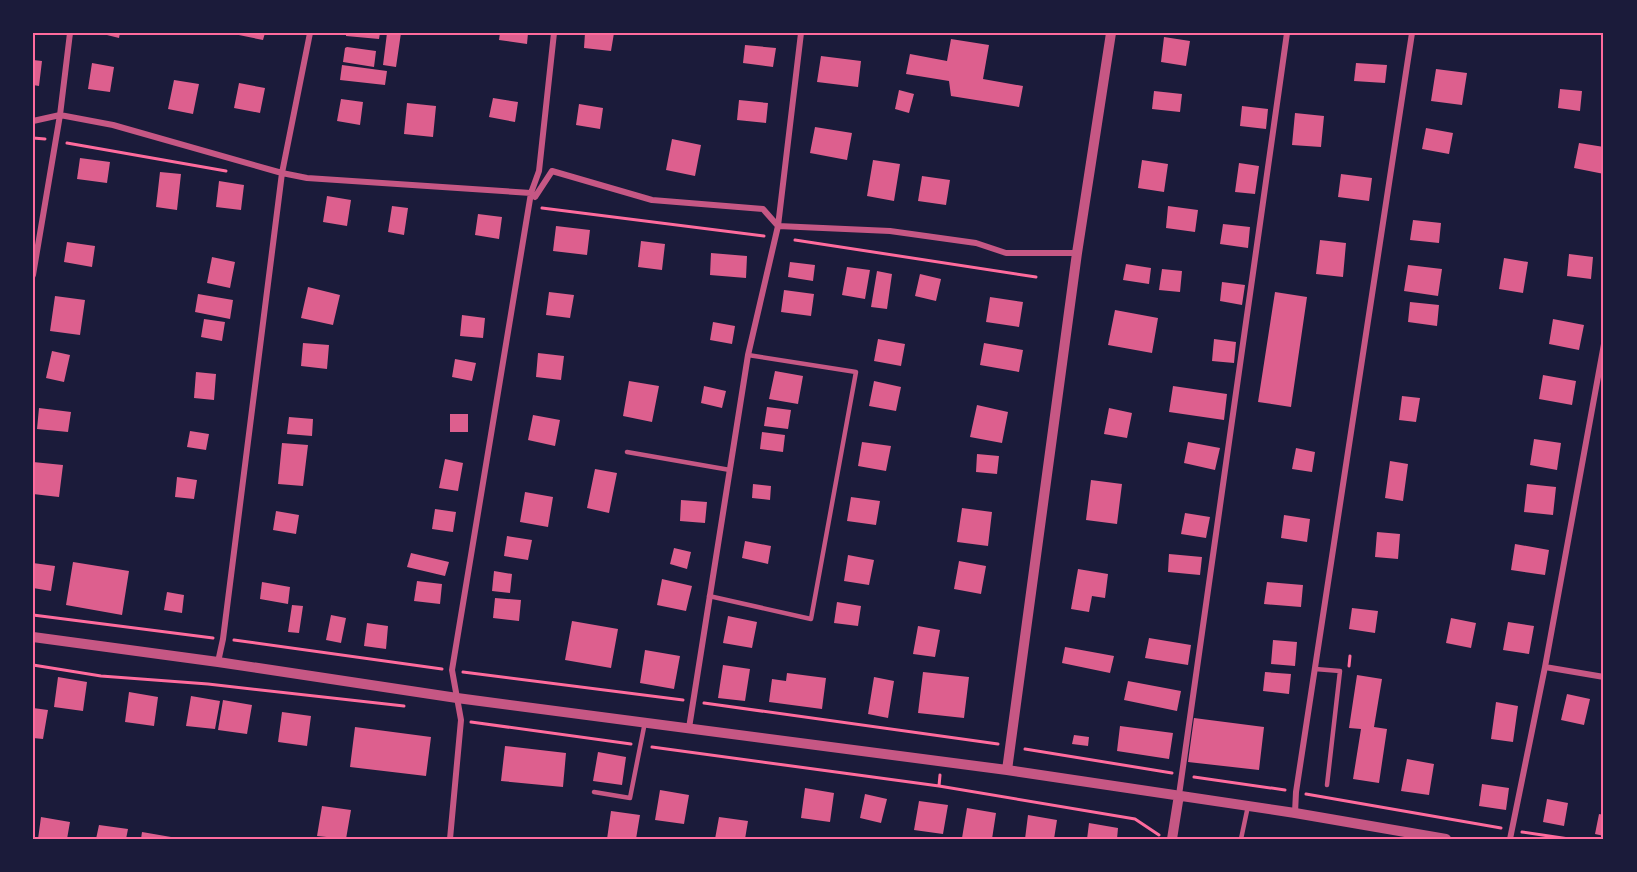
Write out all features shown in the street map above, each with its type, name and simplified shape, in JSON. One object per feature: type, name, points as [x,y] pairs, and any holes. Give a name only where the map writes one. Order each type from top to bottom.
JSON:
[{"type":"street","points":[[33,275],[60,116],[70,33]]},
{"type":"street","points":[[218,662],[223,639],[282,173],[310,33]]},
{"type":"street","points":[[450,839],[461,720],[452,670],[531,193],[539,171],[554,33]]},
{"type":"street","points":[[690,728],[748,355],[778,226],[801,33]]},
{"type":"street","points":[[1007,770],[1077,253],[1111,33]]},
{"type":"street","points":[[1167,838],[1182,775],[1287,33]]},
{"type":"street","points":[[1295,813],[1296,792],[1412,33]]},
{"type":"street","points":[[33,121],[60,116],[113,125],[307,178],[531,193],[535,197],[552,171],[652,200],[763,209],[778,226],[890,231],[976,243],[1006,253],[1077,253]]},
{"type":"street","points":[[1510,839],[1545,667],[1604,344]]},
{"type":"street","points":[[33,637],[457,698],[1007,770],[1295,813],[1446,839]]},
{"type":"street","points":[[1545,667],[1604,677]]},
{"type":"lane","points":[[710,596],[811,618],[856,372],[748,355]]},
{"type":"lane","points":[[627,452],[729,471]]},
{"type":"lane","points":[[1315,669],[1340,671],[1327,785]]},
{"type":"lane","points":[[594,792],[630,798],[645,722]]},
{"type":"lane","points":[[1240,839],[1248,806]]},
{"type":"path","points":[[33,138],[237,173]]},
{"type":"path","points":[[33,615],[1011,746],[1569,839]]},
{"type":"path","points":[[33,665],[101,676],[208,684],[405,706]]},
{"type":"path","points":[[461,720],[939,786],[1135,819],[1167,838]]},
{"type":"path","points":[[939,786],[945,737]]},
{"type":"building","points":[[99,33],[120,33],[119,38]]},
{"type":"building","points":[[229,33],[265,33],[263,40]]},
{"type":"building","points":[[346,33],[380,33],[379,39],[346,36]]},
{"type":"building","points":[[387,33],[401,33],[396,67],[383,65]]},
{"type":"building","points":[[500,33],[528,33],[527,44],[499,40]]},
{"type":"building","points":[[585,33],[614,33],[611,51],[584,48]]},
{"type":"building","points":[[1164,37],[1190,41],[1186,66],[1161,62]]},
{"type":"building","points":[[951,39],[989,45],[983,79],[1023,86],[1019,107],[951,96],[949,81],[906,74],[910,54],[947,61]]},
{"type":"building","points":[[745,45],[776,48],[773,67],[743,63]]},
{"type":"building","points":[[347,47],[376,51],[374,67],[343,62]]},
{"type":"building","points":[[821,56],[861,61],[858,87],[817,82]]},
{"type":"building","points":[[33,60],[42,61],[39,86],[33,85]]},
{"type":"building","points":[[92,63],[114,67],[110,92],[88,89]]},
{"type":"building","points":[[1356,63],[1387,65],[1385,83],[1354,81]]},
{"type":"building","points":[[342,65],[387,71],[385,85],[340,80]]},
{"type":"building","points":[[1436,69],[1467,73],[1462,105],[1431,101]]},
{"type":"building","points":[[174,80],[199,84],[193,114],[168,109]]},
{"type":"building","points":[[239,83],[265,88],[260,113],[234,108]]},
{"type":"building","points":[[1560,89],[1582,91],[1580,111],[1558,108]]},
{"type":"building","points":[[899,90],[914,94],[909,113],[895,109]]},
{"type":"building","points":[[1154,91],[1182,94],[1180,112],[1152,109]]},
{"type":"building","points":[[493,98],[518,102],[515,122],[489,117]]},
{"type":"building","points":[[341,99],[363,102],[360,125],[337,121]]},
{"type":"building","points":[[739,100],[768,103],[766,123],[737,120]]},
{"type":"building","points":[[407,103],[436,106],[433,137],[404,134]]},
{"type":"building","points":[[579,104],[603,108],[600,129],[576,125]]},
{"type":"building","points":[[1242,106],[1268,109],[1266,129],[1240,126]]},
{"type":"building","points":[[1295,113],[1324,116],[1321,147],[1292,145]]},
{"type":"building","points":[[815,127],[852,133],[847,160],[810,153]]},
{"type":"building","points":[[1426,128],[1453,133],[1449,154],[1422,149]]},
{"type":"building","points":[[672,139],[701,145],[695,176],[666,170]]},
{"type":"building","points":[[1579,143],[1604,147],[1604,174],[1574,168]]},
{"type":"building","points":[[80,158],[110,162],[107,183],[77,179]]},
{"type":"building","points":[[873,160],[900,164],[894,201],[867,196]]},
{"type":"building","points":[[1142,160],[1168,164],[1164,192],[1138,188]]},
{"type":"building","points":[[1239,163],[1259,166],[1255,194],[1235,192]]},
{"type":"building","points":[[160,172],[181,174],[177,210],[156,207]]},
{"type":"building","points":[[1341,174],[1372,178],[1369,201],[1338,197]]},
{"type":"building","points":[[922,176],[950,180],[946,205],[918,201]]},
{"type":"building","points":[[219,181],[244,185],[241,210],[216,207]]},
{"type":"building","points":[[327,196],[351,200],[347,226],[323,222]]},
{"type":"building","points":[[392,206],[408,208],[404,235],[388,232]]},
{"type":"building","points":[[1168,206],[1198,210],[1195,232],[1166,228]]},
{"type":"building","points":[[478,214],[502,217],[499,239],[475,235]]},
{"type":"building","points":[[1413,220],[1441,223],[1439,243],[1410,240]]},
{"type":"building","points":[[1223,224],[1250,227],[1248,248],[1220,244]]},
{"type":"building","points":[[556,226],[590,230],[587,255],[553,251]]},
{"type":"building","points":[[1320,240],[1346,243],[1343,277],[1316,274]]},
{"type":"building","points":[[641,241],[665,244],[662,270],[638,267]]},
{"type":"building","points":[[67,242],[95,246],[92,267],[64,262]]},
{"type":"building","points":[[711,253],[747,256],[746,278],[710,275]]},
{"type":"building","points":[[1569,254],[1593,257],[1591,279],[1567,276]]},
{"type":"building","points":[[212,257],[235,262],[230,288],[207,283]]},
{"type":"building","points":[[1504,258],[1528,262],[1523,293],[1499,289]]},
{"type":"building","points":[[790,262],[815,265],[813,281],[788,277]]},
{"type":"building","points":[[1126,264],[1151,268],[1149,284],[1123,280]]},
{"type":"building","points":[[1408,265],[1442,269],[1438,296],[1404,291]]},
{"type":"building","points":[[847,267],[870,270],[865,299],[842,295]]},
{"type":"building","points":[[1162,269],[1182,271],[1180,292],[1159,290]]},
{"type":"building","points":[[877,271],[892,274],[887,309],[871,307]]},
{"type":"building","points":[[920,274],[941,279],[936,301],[915,296]]},
{"type":"building","points":[[1222,282],[1245,285],[1242,305],[1220,301]]},
{"type":"building","points":[[308,287],[340,295],[333,325],[301,318]]},
{"type":"building","points":[[784,290],[814,294],[811,316],[781,312]]},
{"type":"building","points":[[549,292],[574,295],[570,318],[546,315]]},
{"type":"building","points":[[1275,292],[1307,297],[1291,407],[1258,402]]},
{"type":"building","points":[[198,294],[233,300],[230,319],[195,312]]},
{"type":"building","points":[[55,296],[85,300],[80,335],[50,331]]},
{"type":"building","points":[[990,297],[1023,302],[1019,327],[986,322]]},
{"type":"building","points":[[1410,302],[1439,305],[1437,326],[1408,322]]},
{"type":"building","points":[[1115,310],[1158,318],[1152,353],[1108,345]]},
{"type":"building","points":[[462,315],[485,318],[483,338],[460,336]]},
{"type":"building","points":[[204,319],[225,322],[222,341],[201,337]]},
{"type":"building","points":[[1553,319],[1584,325],[1579,350],[1549,344]]},
{"type":"building","points":[[713,322],[735,326],[732,344],[710,340]]},
{"type":"building","points":[[878,339],[905,344],[901,366],[874,361]]},
{"type":"building","points":[[1214,339],[1236,342],[1234,363],[1212,361]]},
{"type":"building","points":[[303,343],[329,345],[327,369],[301,366]]},
{"type":"building","points":[[984,343],[1023,350],[1019,372],[980,365]]},
{"type":"building","points":[[52,351],[70,355],[64,382],[46,378]]},
{"type":"building","points":[[538,353],[564,356],[561,380],[536,377]]},
{"type":"building","points":[[455,359],[476,363],[472,381],[452,377]]},
{"type":"building","points":[[775,371],[803,376],[798,404],[769,399]]},
{"type":"building","points":[[196,372],[216,374],[214,400],[194,398]]},
{"type":"building","points":[[1543,375],[1576,381],[1572,405],[1539,399]]},
{"type":"building","points":[[629,381],[659,386],[652,422],[623,416]]},
{"type":"building","points":[[874,381],[901,387],[896,411],[869,406]]},
{"type":"building","points":[[704,386],[726,391],[722,408],[701,403]]},
{"type":"building","points":[[1173,386],[1227,394],[1224,420],[1169,412]]},
{"type":"building","points":[[1402,396],[1420,398],[1416,422],[1399,420]]},
{"type":"building","points":[[977,405],[1008,412],[1002,443],[970,437]]},
{"type":"building","points":[[767,407],[791,410],[788,429],[764,426]]},
{"type":"building","points":[[39,408],[71,412],[68,432],[37,429]]},
{"type":"building","points":[[1109,408],[1132,413],[1127,438],[1104,434]]},
{"type":"building","points":[[450,414],[468,414],[468,432],[450,432]]},
{"type":"building","points":[[533,415],[560,420],[555,446],[528,440]]},
{"type":"building","points":[[289,417],[313,419],[312,436],[287,434]]},
{"type":"building","points":[[190,431],[209,434],[206,450],[187,447]]},
{"type":"building","points":[[762,432],[785,435],[783,452],[760,449]]},
{"type":"building","points":[[1534,439],[1561,443],[1557,470],[1530,465]]},
{"type":"building","points":[[862,442],[891,446],[886,471],[858,466]]},
{"type":"building","points":[[1188,442],[1220,448],[1215,470],[1184,463]]},
{"type":"building","points":[[282,443],[308,445],[303,486],[278,484]]},
{"type":"building","points":[[1296,448],[1315,452],[1312,472],[1292,469]]},
{"type":"building","points":[[977,454],[999,456],[997,474],[976,472]]},
{"type":"building","points":[[445,459],[463,463],[458,491],[439,488]]},
{"type":"building","points":[[1390,461],[1408,464],[1403,501],[1385,498]]},
{"type":"building","points":[[33,462],[63,465],[59,497],[33,494]]},
{"type":"building","points":[[595,469],[617,473],[609,513],[587,508]]},
{"type":"building","points":[[177,477],[197,480],[194,499],[175,497]]},
{"type":"building","points":[[1091,480],[1122,484],[1117,524],[1086,520]]},
{"type":"building","points":[[753,484],[771,486],[770,500],[752,498]]},
{"type":"building","points":[[1527,484],[1556,487],[1553,515],[1524,512]]},
{"type":"building","points":[[525,492],[553,497],[548,527],[520,522]]},
{"type":"building","points":[[851,497],[880,501],[876,525],[847,521]]},
{"type":"building","points":[[681,500],[707,502],[705,523],[680,521]]},
{"type":"building","points":[[962,508],[992,512],[988,546],[957,542]]},
{"type":"building","points":[[435,509],[456,512],[453,532],[432,529]]},
{"type":"building","points":[[276,511],[299,515],[296,534],[273,530]]},
{"type":"building","points":[[1185,513],[1210,517],[1206,538],[1181,534]]},
{"type":"building","points":[[1284,515],[1310,519],[1307,542],[1281,538]]},
{"type":"building","points":[[1377,532],[1400,534],[1398,559],[1375,557]]},
{"type":"building","points":[[507,536],[532,540],[528,560],[504,556]]},
{"type":"building","points":[[745,541],[771,546],[768,564],[742,558]]},
{"type":"building","points":[[1515,544],[1549,550],[1545,575],[1511,570]]},
{"type":"building","points":[[674,548],[691,552],[687,569],[670,564]]},
{"type":"building","points":[[411,553],[449,562],[445,576],[407,567]]},
{"type":"building","points":[[1169,554],[1202,557],[1200,575],[1168,572]]},
{"type":"building","points":[[848,555],[874,560],[869,585],[844,581]]},
{"type":"building","points":[[959,561],[986,566],[981,594],[954,589]]},
{"type":"building","points":[[73,562],[129,571],[122,615],[66,605]]},
{"type":"building","points":[[33,563],[55,566],[51,591],[33,588]]},
{"type":"building","points":[[1078,569],[1108,574],[1105,598],[1092,596],[1089,612],[1071,609]]},
{"type":"building","points":[[494,571],[512,574],[510,593],[492,591]]},
{"type":"building","points":[[662,579],[692,586],[686,611],[657,605]]},
{"type":"building","points":[[417,581],[442,584],[440,604],[414,601]]},
{"type":"building","points":[[262,582],[290,587],[288,604],[260,599]]},
{"type":"building","points":[[1267,582],[1303,585],[1301,607],[1264,604]]},
{"type":"building","points":[[167,592],[184,595],[182,613],[164,610]]},
{"type":"building","points":[[495,598],[521,600],[519,621],[493,618]]},
{"type":"building","points":[[837,602],[861,606],[858,626],[834,623]]},
{"type":"building","points":[[292,605],[303,606],[299,633],[288,632]]},
{"type":"building","points":[[1352,608],[1378,611],[1375,633],[1349,629]]},
{"type":"building","points":[[331,615],[346,618],[341,643],[326,640]]},
{"type":"building","points":[[728,616],[757,622],[752,648],[723,643]]},
{"type":"building","points":[[1451,618],[1476,623],[1471,648],[1446,643]]},
{"type":"building","points":[[572,621],[618,629],[611,668],[565,660]]},
{"type":"building","points":[[1508,622],[1534,626],[1529,654],[1503,650]]},
{"type":"building","points":[[367,623],[388,626],[386,649],[364,646]]},
{"type":"building","points":[[918,626],[940,630],[935,657],[913,654]]},
{"type":"building","points":[[1149,638],[1191,645],[1188,665],[1145,658]]},
{"type":"building","points":[[1273,640],[1297,642],[1295,666],[1271,664]]},
{"type":"building","points":[[1065,647],[1114,656],[1110,673],[1062,663]]},
{"type":"building","points":[[645,650],[680,656],[674,689],[640,683]]},
{"type":"building","points":[[723,665],[750,669],[745,701],[718,698]]},
{"type":"building","points":[[923,672],[969,677],[964,718],[918,713]]},
{"type":"building","points":[[1265,672],[1291,674],[1289,694],[1263,691]]},
{"type":"building","points":[[787,673],[826,678],[822,709],[769,702],[772,679],[786,681]]},
{"type":"building","points":[[1357,675],[1382,679],[1374,727],[1387,729],[1379,783],[1353,779],[1361,729],[1349,728]]},
{"type":"building","points":[[58,677],[87,682],[83,711],[54,707]]},
{"type":"building","points":[[874,677],[894,681],[888,718],[868,714]]},
{"type":"building","points":[[1128,681],[1181,691],[1177,711],[1124,700]]},
{"type":"building","points":[[129,692],[158,697],[154,726],[125,722]]},
{"type":"building","points":[[1567,694],[1590,699],[1584,725],[1561,720]]},
{"type":"building","points":[[191,696],[220,701],[215,729],[186,726]]},
{"type":"building","points":[[223,700],[252,705],[247,734],[218,730]]},
{"type":"building","points":[[1496,702],[1518,706],[1513,742],[1491,739]]},
{"type":"building","points":[[33,708],[48,710],[43,739],[33,738]]},
{"type":"building","points":[[282,712],[311,716],[307,746],[278,742]]},
{"type":"building","points":[[1194,718],[1264,727],[1259,770],[1188,762]]},
{"type":"building","points":[[1120,726],[1173,733],[1169,759],[1117,751]]},
{"type":"building","points":[[355,727],[431,737],[426,776],[350,767]]},
{"type":"building","points":[[1074,735],[1089,737],[1088,746],[1072,744]]},
{"type":"building","points":[[505,746],[566,753],[563,787],[501,781]]},
{"type":"building","points":[[598,752],[626,757],[622,785],[593,781]]},
{"type":"building","points":[[1407,759],[1434,764],[1429,795],[1401,791]]},
{"type":"building","points":[[1482,784],[1509,788],[1506,810],[1479,806]]},
{"type":"building","points":[[805,788],[834,793],[830,822],[801,818]]},
{"type":"building","points":[[660,790],[689,795],[684,824],[655,820]]},
{"type":"building","points":[[865,794],[887,799],[881,823],[860,818]]},
{"type":"building","points":[[1547,799],[1568,803],[1564,826],[1543,822]]},
{"type":"building","points":[[919,801],[948,805],[943,834],[914,830]]},
{"type":"building","points":[[322,806],[351,810],[346,839],[317,836]]},
{"type":"building","points":[[967,808],[996,813],[992,839],[962,838]]},
{"type":"building","points":[[611,811],[640,815],[636,839],[607,839]]},
{"type":"building","points":[[1599,814],[1604,815],[1604,836],[1595,834]]},
{"type":"building","points":[[1028,815],[1057,820],[1054,839],[1025,839]]},
{"type":"building","points":[[41,817],[70,822],[67,839],[38,839]]},
{"type":"building","points":[[719,817],[748,821],[745,839],[715,839]]},
{"type":"building","points":[[1089,823],[1118,828],[1117,839],[1087,839]]},
{"type":"building","points":[[99,825],[128,829],[126,839],[96,839]]},
{"type":"building","points":[[142,832],[171,837],[171,839],[141,839]]}]
